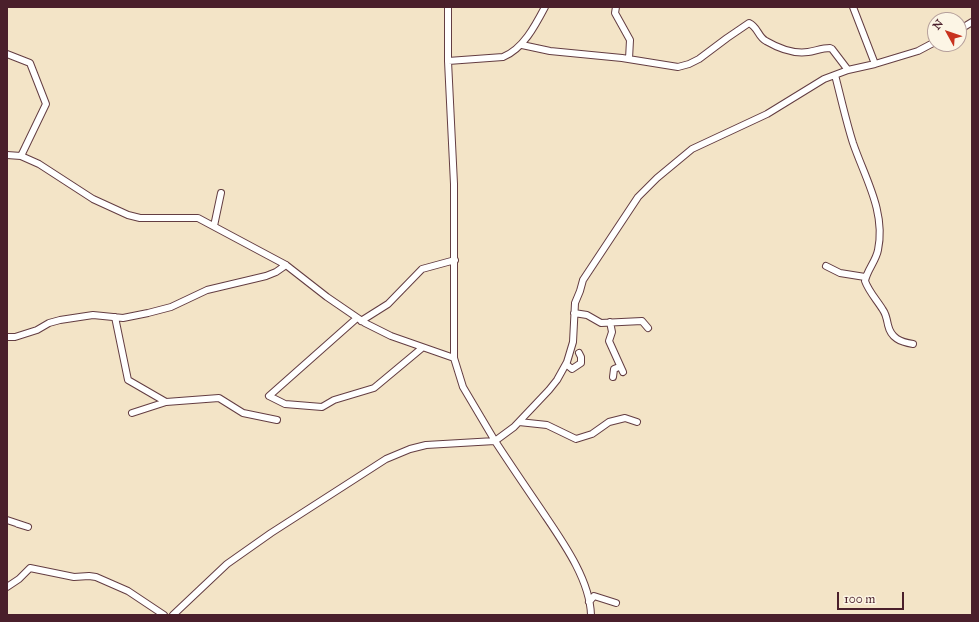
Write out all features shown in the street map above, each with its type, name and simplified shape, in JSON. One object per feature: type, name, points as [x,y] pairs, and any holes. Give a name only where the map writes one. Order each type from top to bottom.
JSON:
[{"type":"street","points":[[448,7],[448,61],[454,184],[454,358],[463,387],[495,441],[564,544],[581,575],[589,602],[591,615]]},
{"type":"street","points":[[448,61],[503,57],[509,55],[522,45],[545,7]]},
{"type":"street","points":[[616,7],[615,14],[630,40],[629,59]]},
{"type":"street","points":[[853,7],[875,64]]},
{"type":"street","points":[[522,45],[550,51],[629,59],[678,67],[699,59],[749,23],[752,24],[757,30],[761,38],[788,50],[799,53],[830,48],[848,70]]},
{"type":"street","points":[[173,615],[227,564],[270,533],[386,459],[410,449],[426,445],[495,441],[514,427],[557,380],[566,364],[573,342],[575,303],[583,280],[638,197],[657,178],[692,149],[767,114],[824,79],[848,70],[875,64],[918,51],[927,46]]},
{"type":"street","points":[[7,54],[30,63],[46,104],[21,156]]},
{"type":"street","points":[[835,75],[845,117],[854,146],[874,198],[878,218],[878,251],[865,277],[865,281],[868,290],[884,311],[888,327],[892,334],[897,340],[903,343],[913,344]]},
{"type":"street","points":[[7,155],[21,156],[39,164],[93,199],[128,215],[140,218],[198,218],[286,265],[327,297],[359,319],[391,336],[454,358]]},
{"type":"street","points":[[214,226],[222,193]]},
{"type":"street","points":[[422,348],[374,388],[334,400],[322,407],[285,404],[269,396],[359,319],[388,304],[422,269],[454,260]]},
{"type":"street","points":[[7,337],[37,330],[49,323],[60,320],[93,314],[123,318],[148,313],[171,307],[207,290],[266,276],[276,272],[286,265]]},
{"type":"street","points":[[826,266],[840,273],[865,277]]},
{"type":"street","points":[[574,314],[587,315],[601,322],[642,322],[648,328]]},
{"type":"street","points":[[116,317],[128,380],[166,402]]},
{"type":"street","points":[[610,322],[612,332],[609,341],[621,369],[614,369],[613,377]]},
{"type":"street","points":[[566,364],[572,369],[581,363],[579,353]]},
{"type":"street","points":[[132,413],[166,402],[219,398],[242,413],[277,420]]},
{"type":"street","points":[[519,422],[547,425],[576,439],[592,434],[608,422],[625,418],[637,422]]},
{"type":"street","points":[[7,520],[28,527],[18,524]]},
{"type":"street","points":[[7,587],[19,579],[30,568],[74,577],[96,577],[128,591],[164,615]]},
{"type":"street","points":[[589,602],[594,596],[616,603]]}]
